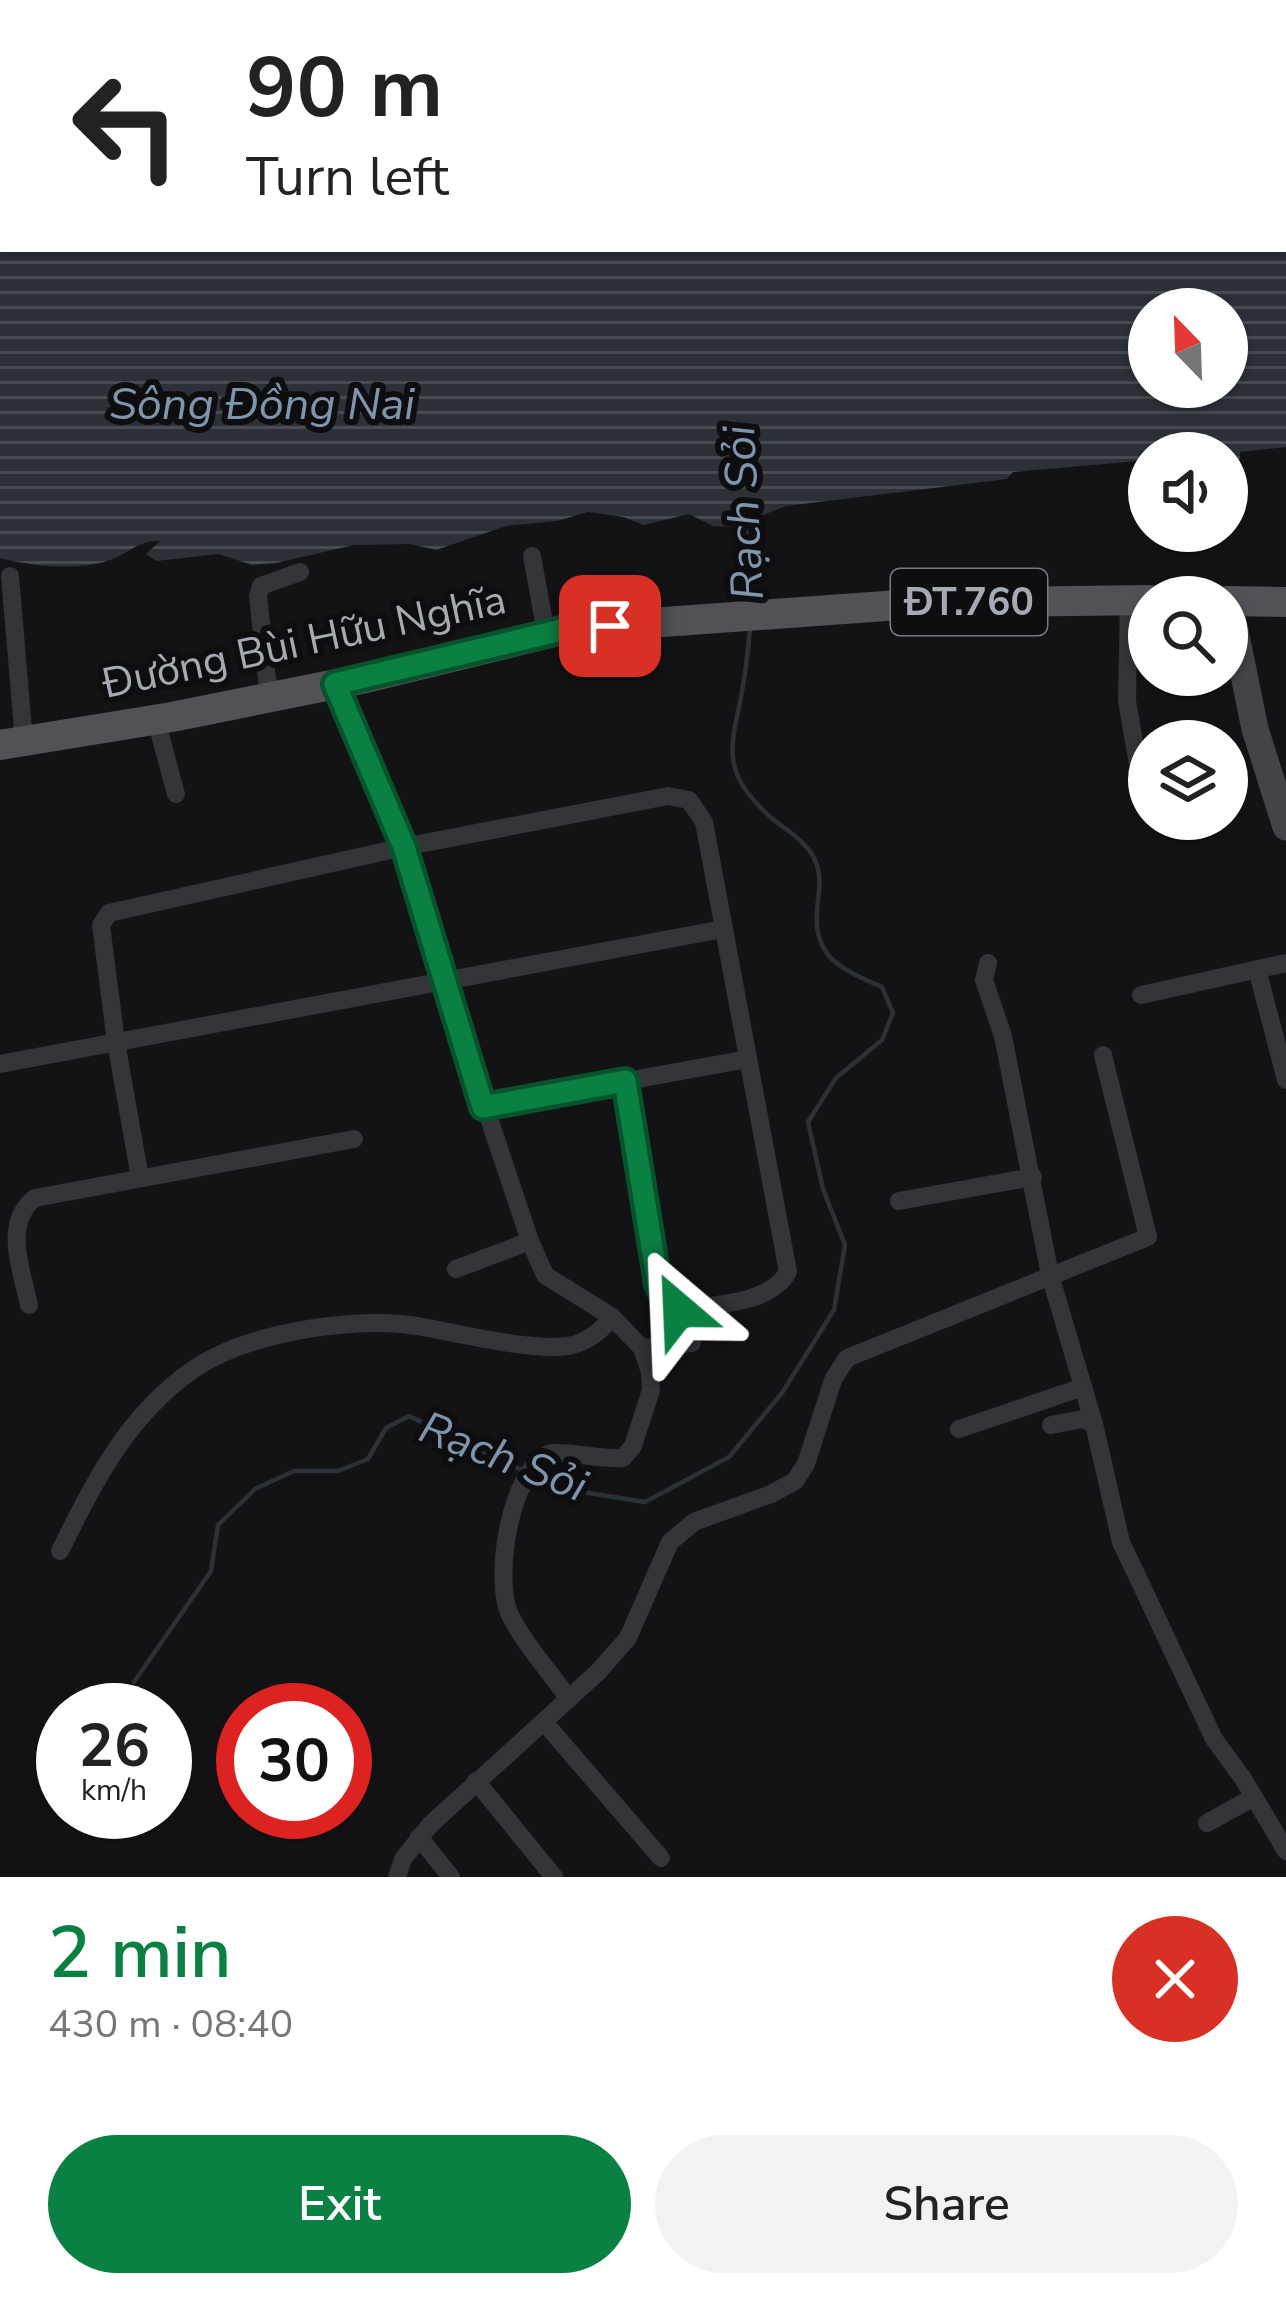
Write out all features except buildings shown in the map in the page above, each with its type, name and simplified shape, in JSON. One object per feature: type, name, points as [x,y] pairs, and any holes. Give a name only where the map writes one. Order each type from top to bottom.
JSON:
[{"type":"main road","name":"Đường Bùi Hữu Nghĩa","points":[[12,743],[335,684],[546,633],[927,602],[1128,600]]},
{"type":"main road","points":[[1248,601],[1286,602]]},
{"type":"main road","points":[[1248,696],[1286,827]]},
{"type":"street","points":[[532,556],[546,633]]},
{"type":"street","points":[[269,697],[258,596],[261,586],[271,580],[300,572]]},
{"type":"street","points":[[10,576],[12,743]]},
{"type":"street","points":[[335,684],[404,847],[483,1107],[545,1275],[605,1311],[642,1348],[650,1372],[651,1390],[633,1446],[622,1458],[599,1460],[559,1452],[537,1462],[517,1492],[505,1555],[504,1596],[510,1615],[569,1699]]},
{"type":"street","points":[[156,720],[176,794]]},
{"type":"street","points":[[140,1178],[101,925],[109,913],[404,847],[668,796],[689,800],[704,822],[788,1272],[780,1287],[679,1310],[666,1301],[658,1284],[625,1081]]},
{"type":"street","points":[[0,1064],[723,929]]},
{"type":"street","points":[[988,963],[984,980],[1003,1036],[1050,1275],[1094,1424],[1121,1542],[1214,1739],[1286,1851]]},
{"type":"street","points":[[1141,994],[1286,963]]},
{"type":"street","points":[[1257,969],[1286,1080]]},
{"type":"street","points":[[397,1877],[419,1837],[628,1638],[670,1541],[694,1522],[795,1481],[806,1464],[833,1380],[847,1358],[1148,1237],[1103,1054]]},
{"type":"street","points":[[483,1107],[748,1059]]},
{"type":"street","points":[[29,1305],[16,1229],[27,1204],[35,1198],[354,1139]]},
{"type":"street","points":[[899,1201],[1033,1178]]},
{"type":"street","points":[[456,1269],[530,1241]]},
{"type":"street","points":[[60,1551],[116,1446],[142,1416],[196,1367],[256,1339],[392,1324],[569,1346],[602,1330],[605,1311]]},
{"type":"street","points":[[642,1348],[692,1343]]},
{"type":"street","points":[[959,1429],[1083,1387]]},
{"type":"street","points":[[1051,1425],[1083,1420],[1094,1424]]},
{"type":"street","points":[[544,1722],[661,1858]]},
{"type":"street","points":[[476,1780],[554,1877]]},
{"type":"street","points":[[1207,1823],[1254,1797]]},
{"type":"street","points":[[419,1837],[451,1877]]},
{"type":"water","name":"Sông Đồng Nai","points":[[0,252],[1286,252],[1286,447],[1248,451],[1248,432],[1128,432],[1128,462],[1013,472],[1007,479],[786,506],[733,527],[713,526],[689,514],[644,525],[588,512],[557,521],[506,526],[436,550],[410,544],[354,545],[252,565],[219,554],[156,561],[146,554],[160,541],[107,561],[67,567],[0,558]]},
{"type":"waterway","name":"Rạch Sỏi","points":[[744,521],[752,558],[753,604]]},
{"type":"waterway","name":"Rạch Sỏi","points":[[532,1475],[558,1488],[645,1502],[729,1457],[782,1393],[834,1310],[845,1245],[823,1189],[808,1122],[836,1078],[882,1040],[893,1013],[882,987],[844,968],[826,952],[817,927],[819,877],[813,856],[752,798],[737,773],[734,735],[750,628]]},
{"type":"waterway","name":"Rạch Sỏi","points":[[134,1682],[211,1571],[218,1525],[255,1489],[294,1471],[338,1471],[368,1459],[386,1428],[409,1416],[522,1470]]},
{"type":"route","points":[[610,626],[566,629],[335,684],[404,847],[483,1107],[625,1081],[658,1284],[666,1301],[679,1310]]}]
